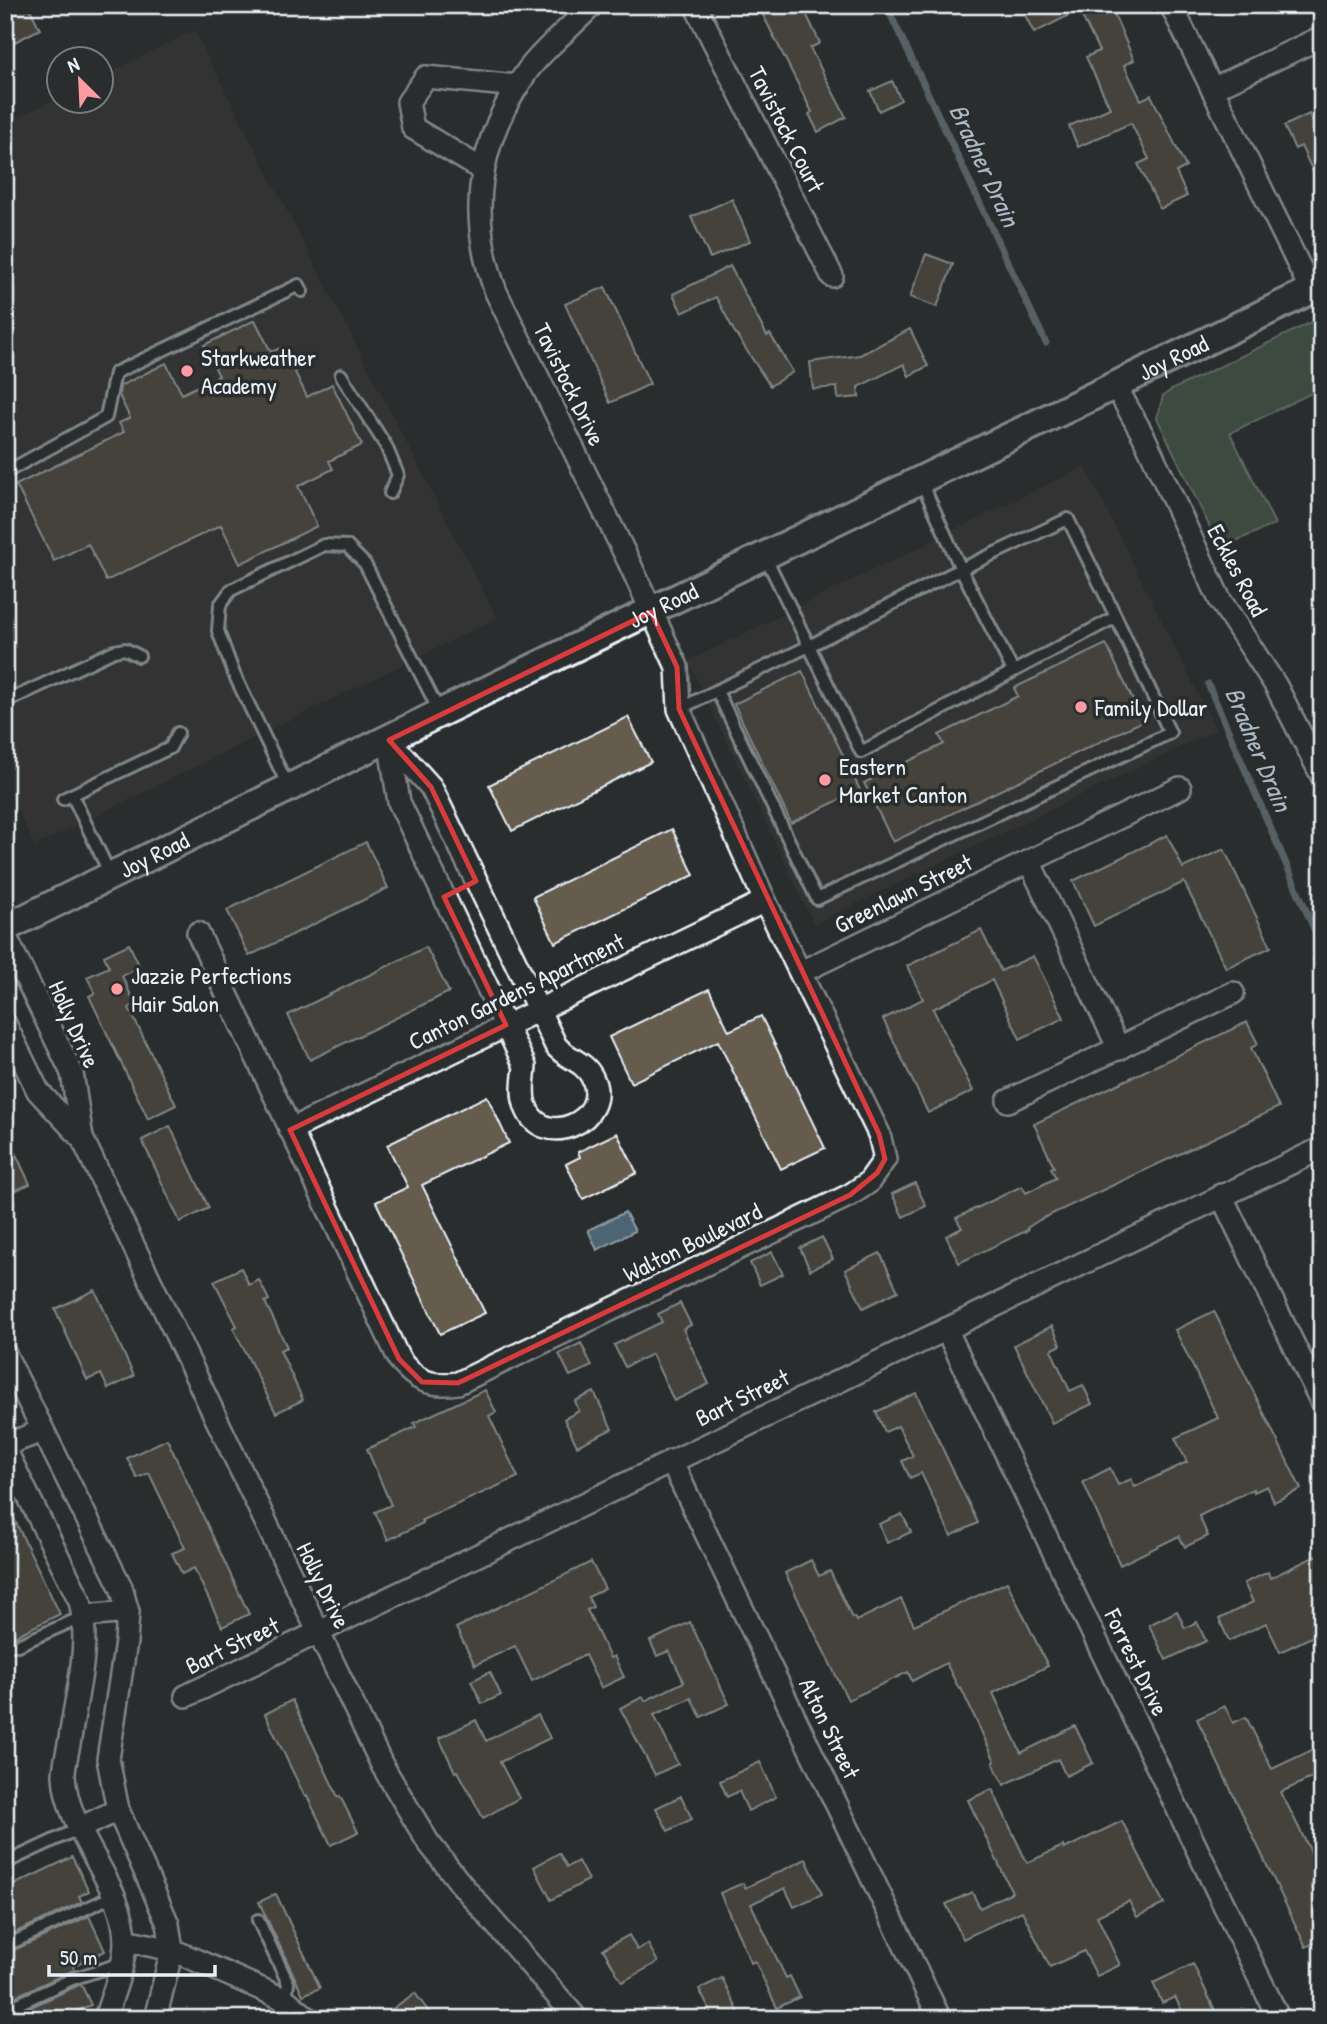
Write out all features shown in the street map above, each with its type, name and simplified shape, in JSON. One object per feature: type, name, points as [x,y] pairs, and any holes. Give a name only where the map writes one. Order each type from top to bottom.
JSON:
[{"type":"street","name":"Tavistock Drive","points":[[592,5],[541,55],[509,98],[493,132],[483,170],[480,228],[492,281],[651,612]]},
{"type":"street","name":"Tavistock Court","points":[[695,5],[832,276]]},
{"type":"street","points":[[1171,5],[1212,89],[1317,287]]},
{"type":"street","points":[[1212,89],[1322,37]]},
{"type":"street","points":[[483,170],[413,128],[408,102],[426,77],[518,86]]},
{"type":"street","name":"Joy Road","points":[[5,928],[440,713],[1317,287]]},
{"type":"street","name":"Eckles Road","points":[[1115,385],[1144,437],[1220,600],[1276,686],[1322,776]]},
{"type":"street","name":"Walton Boulevard","points":[[198,933],[399,1359],[407,1370],[422,1382],[444,1385],[458,1383],[850,1195],[868,1183],[885,1159],[879,1134],[765,901],[679,709],[677,667],[651,612]]},
{"type":"street","points":[[389,740],[431,787],[555,1046],[562,1054],[583,1065],[593,1078],[596,1090],[593,1105],[585,1119],[574,1126],[550,1128],[536,1122],[528,1112],[523,1095],[525,1066],[399,802],[389,740]]},
{"type":"street","name":"Greenlawn Street","points":[[801,972],[1180,788]]},
{"type":"street","points":[[1029,861],[1119,1049]]},
{"type":"street","points":[[444,897],[476,881]]},
{"type":"street","name":"Canton Gardens Apartment","points":[[290,1130],[765,901]]},
{"type":"street","name":"Holly Drive","points":[[5,935],[72,1073],[82,1138],[317,1633],[383,1765],[428,1842],[577,2019]]},
{"type":"street","points":[[1008,1101],[1233,993]]},
{"type":"street","name":"Holly Drive","points":[[5,1024],[38,1091],[82,1138]]},
{"type":"street","name":"Bart Street","points":[[187,1696],[1322,1148]]},
{"type":"street","points":[[1221,1195],[1322,1403]]},
{"type":"street","name":"Forrest Drive","points":[[946,1329],[1279,2019]]},
{"type":"street","points":[[5,1354],[121,1587],[128,1612],[108,1759],[118,1810],[168,1924],[172,1950],[155,2019]]},
{"type":"street","points":[[42,1431],[5,1447],[80,1601],[84,1616],[84,1642],[64,1774],[69,1804],[124,1924],[122,1963],[105,2019]]},
{"type":"street","name":"Alton Street","points":[[671,1461],[940,2019]]},
{"type":"street","points":[[84,1616],[128,1612]]},
{"type":"street","points":[[80,1828],[118,1810]]},
{"type":"street","points":[[125,1940],[172,1950],[286,2000],[309,2019]]},
{"type":"lane","points":[[10,470],[106,417],[115,373],[299,285],[302,291]]},
{"type":"lane","points":[[341,375],[386,446],[398,475],[390,493]]},
{"type":"lane","points":[[920,480],[1013,671]]},
{"type":"lane","points":[[679,709],[1068,519],[1170,733],[817,899],[717,691]]},
{"type":"lane","points":[[289,788],[234,674],[218,631],[220,605],[231,590],[324,545],[347,546],[365,564],[440,713]]},
{"type":"lane","points":[[765,556],[861,752],[1116,617]]},
{"type":"lane","points":[[16,697],[114,650],[125,649],[139,656]]},
{"type":"lane","points":[[111,876],[67,797],[170,748],[178,733]]},
{"type":"lane","points":[[5,1640],[10,1645],[18,1645],[84,1616]]},
{"type":"lane","points":[[5,1863],[80,1828]]},
{"type":"lane","points":[[5,1946],[113,1896]]},
{"type":"lane","points":[[258,1920],[288,1983],[286,2000]]},
{"type":"lane","points":[[5,2010],[72,1979],[122,1963]]},
{"type":"highlighted area","points":[[651,612],[677,667],[679,709],[879,1134],[885,1159],[877,1173],[850,1195],[458,1383],[422,1382],[399,1359],[290,1130],[506,1025],[444,897],[476,881],[431,787],[389,740]]},
{"type":"shaded area","name":"Starkweather Academy","points":[[194,30],[497,618],[35,846],[5,785],[5,124],[46,104],[46,116],[116,116],[116,69]]},
{"type":"shaded area","points":[[1085,466],[1216,730],[814,924],[688,661]]},
{"type":"green space","points":[[1322,317],[1322,388],[1230,433],[1275,524],[1220,548],[1157,418],[1163,396]]},
{"type":"water","points":[[625,1212],[635,1231],[597,1250],[588,1230]]},
{"type":"building","points":[[5,5],[28,5],[40,29],[5,47]]},
{"type":"building","points":[[758,5],[802,5],[820,43],[810,48],[846,117],[818,132],[809,114],[812,112]]},
{"type":"building","points":[[1041,5],[1110,5],[1134,60],[1124,65],[1141,100],[1151,95],[1186,167],[1176,172],[1187,196],[1160,209],[1138,164],[1149,159],[1131,123],[1078,147],[1069,126],[1110,108],[1086,57],[1099,51],[1079,10],[1034,33],[1024,13]]},
{"type":"building","points":[[892,81],[901,100],[879,111],[870,91]]},
{"type":"building","points":[[1309,114],[1314,125],[1322,122],[1322,191],[1301,146],[1295,149],[1284,126]]},
{"type":"building","points":[[732,199],[750,241],[710,258],[691,217]]},
{"type":"building","points":[[926,254],[953,264],[937,307],[910,297]]},
{"type":"building","points":[[730,266],[767,336],[770,334],[793,372],[770,386],[734,331],[716,297],[682,313],[673,294]]},
{"type":"building","points":[[605,287],[650,384],[610,403],[565,304]]},
{"type":"building","points":[[255,320],[271,352],[283,347],[307,397],[332,384],[362,445],[329,461],[333,469],[298,486],[317,526],[240,564],[221,525],[106,581],[88,544],[54,561],[16,485],[124,432],[119,423],[130,418],[119,395],[120,386],[166,363],[182,394],[219,376],[204,345]]},
{"type":"building","points":[[910,329],[928,366],[909,376],[904,364],[858,387],[859,397],[838,399],[837,387],[813,389],[810,362],[860,355]]},
{"type":"building","points":[[1106,644],[1143,721],[893,842],[864,783],[944,744],[939,735],[1018,696],[1014,688]]},
{"type":"building","points":[[802,671],[860,790],[791,823],[734,704]]},
{"type":"building","points":[[628,717],[651,762],[512,831],[489,785]]},
{"type":"building","points":[[672,829],[694,875],[555,943],[533,897]]},
{"type":"building","points":[[1167,835],[1183,868],[1224,849],[1271,947],[1226,968],[1184,882],[1094,926],[1073,881]]},
{"type":"building","points":[[366,842],[388,888],[249,956],[227,910]]},
{"type":"building","points":[[981,930],[1001,971],[1033,956],[1064,1018],[1020,1039],[992,980],[933,1009],[973,1091],[928,1113],[883,1019],[923,999],[907,966]]},
{"type":"building","points":[[129,944],[140,967],[122,976],[135,1004],[129,1008],[176,1105],[148,1119],[89,996],[95,993],[87,977],[109,967],[104,956]]},
{"type":"building","points":[[426,947],[449,992],[310,1060],[288,1015]]},
{"type":"building","points":[[709,989],[729,1031],[761,1016],[825,1148],[781,1169],[718,1041],[631,1083],[609,1037]]},
{"type":"building","points":[[1247,1022],[1258,1044],[1251,1048],[1279,1107],[1039,1220],[1027,1228],[1028,1230],[959,1263],[946,1236],[962,1228],[956,1218],[1022,1186],[1026,1193],[1056,1178],[1051,1168],[1054,1167],[1034,1124]]},
{"type":"building","points":[[487,1096],[509,1143],[422,1185],[485,1313],[440,1334],[376,1202],[408,1187],[387,1145]]},
{"type":"building","points":[[170,1126],[209,1208],[180,1222],[142,1140]]},
{"type":"building","points":[[5,1131],[30,1184],[5,1195]]},
{"type":"building","points":[[617,1133],[637,1173],[583,1199],[566,1164],[580,1157],[578,1152]]},
{"type":"building","points":[[915,1183],[926,1206],[903,1217],[892,1194]]},
{"type":"building","points":[[822,1237],[833,1259],[810,1270],[800,1248]]},
{"type":"building","points":[[772,1252],[783,1274],[760,1285],[750,1263]]},
{"type":"building","points":[[880,1253],[898,1291],[863,1308],[845,1270]]},
{"type":"building","points":[[241,1268],[249,1285],[259,1280],[269,1300],[265,1302],[287,1347],[280,1350],[303,1400],[276,1413],[233,1328],[237,1326],[214,1281]]},
{"type":"building","points":[[95,1290],[134,1376],[108,1389],[101,1374],[87,1380],[55,1309]]},
{"type":"building","points":[[680,1303],[691,1325],[683,1329],[709,1384],[674,1401],[652,1354],[625,1367],[614,1345],[662,1322],[658,1314]]},
{"type":"building","points":[[1214,1311],[1301,1489],[1274,1502],[1267,1486],[1254,1492],[1253,1489],[1199,1516],[1208,1536],[1185,1547],[1179,1536],[1120,1565],[1083,1482],[1110,1468],[1118,1485],[1131,1479],[1135,1487],[1187,1462],[1175,1438],[1218,1418],[1175,1330]]},
{"type":"building","points":[[1052,1326],[1061,1345],[1051,1350],[1070,1391],[1083,1385],[1092,1404],[1052,1423],[1014,1345]]},
{"type":"building","points":[[581,1343],[592,1366],[570,1376],[559,1354]]},
{"type":"building","points":[[485,1390],[496,1412],[489,1416],[518,1477],[422,1520],[423,1523],[388,1540],[375,1512],[391,1505],[367,1449],[416,1427],[414,1423]]},
{"type":"building","points":[[594,1392],[612,1429],[577,1446],[564,1419],[579,1411],[575,1401]]},
{"type":"building","points":[[916,1393],[978,1523],[951,1536],[921,1473],[910,1478],[902,1461],[913,1456],[898,1426],[885,1432],[876,1412]]},
{"type":"building","points":[[167,1439],[249,1614],[222,1627],[194,1568],[182,1574],[172,1553],[185,1548],[149,1473],[137,1478],[127,1458]]},
{"type":"building","points":[[5,1500],[60,1614],[13,1637],[5,1628]]},
{"type":"building","points":[[902,1514],[911,1532],[887,1543],[879,1524]]},
{"type":"building","points":[[1322,1553],[1322,1632],[1280,1652],[1266,1623],[1229,1641],[1219,1619],[1253,1602],[1244,1583],[1268,1572],[1270,1578]]},
{"type":"building","points":[[811,1560],[819,1576],[830,1571],[852,1618],[856,1621],[901,1599],[914,1625],[1007,1582],[1048,1666],[993,1693],[1021,1753],[1075,1726],[1093,1763],[1066,1776],[1058,1759],[1004,1785],[961,1688],[959,1689],[946,1663],[912,1681],[908,1672],[848,1700],[785,1573]]},
{"type":"building","points":[[591,1562],[605,1589],[588,1597],[593,1607],[587,1610],[610,1658],[614,1656],[624,1677],[601,1688],[585,1655],[532,1681],[515,1646],[475,1665],[456,1628]]},
{"type":"building","points":[[1177,1611],[1185,1628],[1197,1622],[1206,1641],[1166,1660],[1149,1625]]},
{"type":"building","points":[[690,1622],[729,1704],[701,1717],[691,1698],[654,1715],[678,1764],[655,1775],[620,1708],[643,1697],[645,1701],[684,1682],[669,1651],[657,1656],[650,1641]]},
{"type":"building","points":[[490,1672],[501,1695],[482,1704],[471,1681]]},
{"type":"building","points":[[292,1700],[338,1797],[340,1796],[358,1832],[331,1845],[265,1714]]},
{"type":"building","points":[[1225,1706],[1233,1723],[1246,1717],[1272,1769],[1312,1750],[1322,1771],[1281,1792],[1322,1874],[1322,1880],[1311,1885],[1322,1908],[1322,1939],[1306,1947],[1197,1719]]},
{"type":"building","points":[[538,1715],[550,1738],[500,1762],[519,1798],[483,1818],[458,1771],[455,1772],[439,1738],[476,1720],[486,1741]]},
{"type":"building","points":[[760,1762],[776,1797],[748,1811],[739,1791],[727,1797],[720,1781]]},
{"type":"building","points":[[992,1789],[1027,1863],[1063,1846],[1064,1849],[1122,1821],[1164,1904],[1137,1917],[1129,1901],[1097,1916],[1120,1965],[1097,1976],[1084,1951],[1050,1967],[1022,1911],[963,1939],[946,1904],[972,1892],[980,1908],[1012,1892],[968,1800]]},
{"type":"building","points":[[681,1796],[692,1819],[668,1831],[656,1808]]},
{"type":"building","points":[[559,1853],[567,1867],[578,1861],[588,1880],[551,1900],[534,1867]]},
{"type":"building","points":[[72,1857],[89,1891],[79,1896],[82,1902],[5,1937],[5,1889]]},
{"type":"building","points":[[806,1859],[822,1894],[794,1907],[785,1888],[751,1904],[786,1978],[790,1976],[800,1997],[777,2008],[755,1961],[751,1963],[720,1893],[743,1883],[745,1888]]},
{"type":"building","points":[[276,1894],[320,1988],[303,1995],[259,1902]]},
{"type":"building","points":[[89,1916],[105,1951],[73,1966],[74,1970],[5,2001],[5,1954]]},
{"type":"building","points":[[629,1935],[637,1950],[648,1944],[658,1962],[622,1982],[603,1949]]},
{"type":"building","points":[[1193,1964],[1219,2019],[1186,2019],[1175,1997],[1162,2003],[1153,1983]]},
{"type":"building","points":[[722,1978],[742,2019],[714,2019],[699,1989]]},
{"type":"building","points":[[81,1984],[91,2005],[74,2012],[77,2019],[5,2019]]},
{"type":"building","points":[[415,1993],[434,2019],[378,2019]]},
{"type":"waterway","name":"Bradner Drain","points":[[886,5],[1046,343]]},
{"type":"waterway","name":"Bradner Drain","points":[[1208,684],[1322,947]]},
{"type":"place","name":"Starkweather Academy","points":[[187,371]]},
{"type":"place","name":"Family Dollar","points":[[1081,707]]},
{"type":"place","name":"Eastern Market Canton","points":[[825,780]]},
{"type":"place","name":"Jazzie Perfections Hair Salon","points":[[117,989]]}]
